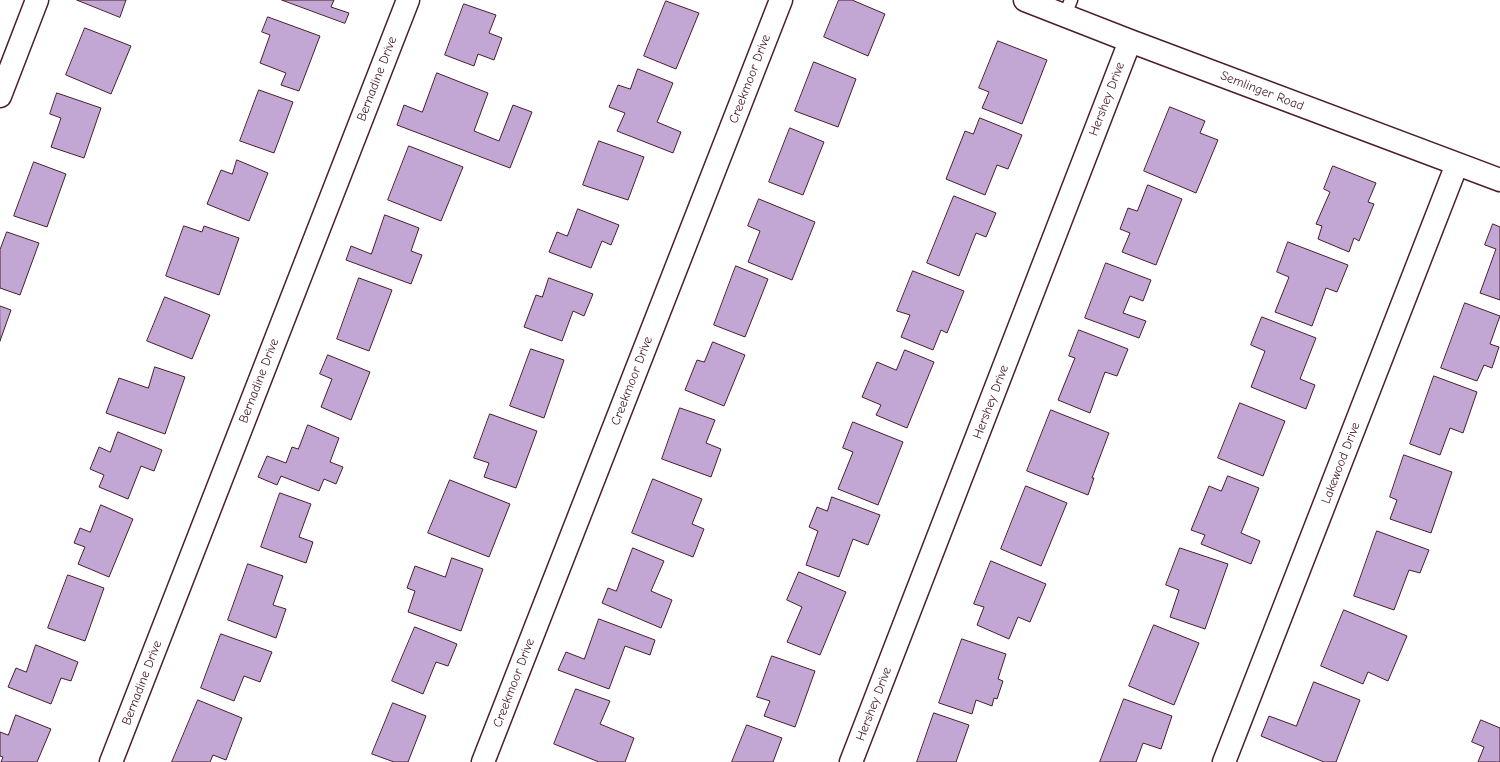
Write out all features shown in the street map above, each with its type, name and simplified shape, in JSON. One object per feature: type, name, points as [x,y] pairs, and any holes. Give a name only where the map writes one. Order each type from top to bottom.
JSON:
[{"type":"street","points":[[0,96],[37,0]]},
{"type":"street","name":"Bernadine Drive","points":[[111,762],[408,0]]},
{"type":"street","name":"Creekmoor Drive","points":[[482,762],[781,0]]},
{"type":"street","name":"Semlinger Road","points":[[1025,0],[1068,8],[1130,41],[1500,180]]},
{"type":"street","name":"Hershey Drive","points":[[851,762],[1130,41]]},
{"type":"street","name":"Lakewood Drive","points":[[1224,762],[1457,164]]},
{"type":"building","points":[[77,0],[126,0],[120,17]]},
{"type":"building","points":[[282,0],[334,0],[331,7],[349,13],[345,23]]},
{"type":"building","points":[[839,0],[852,0],[885,14],[868,56],[824,37]]},
{"type":"building","points":[[666,1],[699,13],[676,69],[644,56]]},
{"type":"building","points":[[464,4],[496,15],[489,33],[502,38],[494,60],[478,54],[474,66],[445,55]]},
{"type":"building","points":[[268,17],[320,36],[299,91],[281,85],[286,73],[260,63],[270,35],[262,32]]},
{"type":"building","points":[[85,28],[131,46],[111,94],[66,75]]},
{"type":"building","points":[[998,41],[1047,60],[1022,124],[982,108],[989,92],[979,88]]},
{"type":"building","points":[[814,62],[856,79],[838,127],[795,111]]},
{"type":"building","points":[[638,69],[673,83],[657,122],[681,132],[673,153],[617,131],[625,113],[609,107],[618,85],[630,89]]},
{"type":"building","points":[[437,73],[488,93],[474,131],[499,141],[513,105],[532,112],[510,168],[397,125],[404,105],[422,112]]},
{"type":"building","points":[[259,90],[293,102],[274,153],[240,141]]},
{"type":"building","points":[[57,93],[101,108],[84,158],[51,147],[61,118],[50,114]]},
{"type":"building","points":[[1170,107],[1205,121],[1200,133],[1218,140],[1196,193],[1144,171]]},
{"type":"building","points":[[980,118],[1022,135],[1008,169],[997,165],[985,195],[946,179],[965,131],[973,134]]},
{"type":"building","points":[[790,128],[824,142],[803,195],[769,182]]},
{"type":"building","points":[[599,141],[644,157],[628,200],[583,185]]},
{"type":"building","points":[[409,146],[463,167],[441,221],[388,200]]},
{"type":"building","points":[[237,160],[268,173],[249,221],[207,204],[221,170],[232,174]]},
{"type":"building","points":[[34,162],[66,174],[47,227],[14,216]]},
{"type":"building","points":[[1333,166],[1376,183],[1368,202],[1374,204],[1359,241],[1354,238],[1349,252],[1318,239],[1322,226],[1316,224],[1330,192],[1324,189]]},
{"type":"building","points":[[1148,185],[1182,199],[1156,265],[1122,252],[1130,233],[1120,229],[1128,208],[1137,211]]},
{"type":"building","points":[[954,196],[996,213],[986,237],[976,233],[959,276],[927,263]]},
{"type":"building","points":[[759,199],[815,222],[792,280],[748,262],[760,231],[748,226]]},
{"type":"building","points":[[578,209],[619,225],[611,245],[602,241],[591,268],[549,252],[557,232],[567,236]]},
{"type":"building","points":[[385,215],[419,228],[411,251],[422,255],[411,284],[346,260],[351,246],[371,254]]},
{"type":"building","points":[[1493,224],[1500,227],[1500,300],[1480,293],[1496,249],[1485,245]]},
{"type":"building","points":[[184,226],[202,232],[204,226],[239,238],[219,295],[166,276]]},
{"type":"building","points":[[7,232],[39,243],[20,295],[0,288],[0,250]]},
{"type":"building","points":[[1288,242],[1348,265],[1337,292],[1326,288],[1312,326],[1275,312],[1289,277],[1277,272]]},
{"type":"building","points":[[1106,263],[1151,280],[1143,301],[1130,296],[1123,313],[1146,321],[1139,338],[1085,318]]},
{"type":"building","points":[[736,266],[768,279],[745,337],[714,325]]},
{"type":"building","points":[[913,271],[964,291],[947,333],[941,330],[933,350],[901,337],[910,315],[897,311]]},
{"type":"building","points":[[359,278],[392,290],[369,351],[337,339]]},
{"type":"building","points":[[549,278],[593,294],[584,316],[573,311],[562,341],[524,327],[536,295],[542,297]]},
{"type":"building","points":[[165,297],[210,315],[192,359],[147,341]]},
{"type":"building","points":[[1465,303],[1500,316],[1490,344],[1499,347],[1492,368],[1484,365],[1477,381],[1441,368]]},
{"type":"building","points":[[0,306],[11,310],[0,341]]},
{"type":"building","points":[[1262,317],[1316,338],[1300,379],[1315,385],[1306,409],[1251,387],[1265,351],[1251,345]]},
{"type":"building","points":[[1079,330],[1128,349],[1117,376],[1105,372],[1090,413],[1058,400],[1075,358],[1069,356]]},
{"type":"building","points":[[713,342],[745,355],[724,406],[685,390],[697,360],[704,362]]},
{"type":"building","points":[[531,349],[564,360],[544,418],[510,406]]},
{"type":"building","points":[[905,350],[934,362],[907,428],[876,415],[881,405],[862,397],[877,362],[896,370]]},
{"type":"building","points":[[328,355],[370,372],[351,420],[321,407],[332,379],[320,374]]},
{"type":"building","points":[[155,367],[185,377],[165,434],[106,413],[119,378],[148,388]]},
{"type":"building","points":[[1434,376],[1477,392],[1463,433],[1450,428],[1440,455],[1410,444]]},
{"type":"building","points":[[1240,403],[1285,421],[1263,476],[1218,458]]},
{"type":"building","points":[[680,408],[715,420],[706,443],[721,449],[711,477],[662,459]]},
{"type":"building","points":[[1051,410],[1109,433],[1092,478],[1094,478],[1088,495],[1027,471]]},
{"type":"building","points":[[490,414],[537,431],[516,488],[484,477],[489,463],[474,458]]},
{"type":"building","points":[[853,422],[903,442],[878,505],[838,489],[853,452],[843,448]]},
{"type":"building","points":[[308,425],[339,438],[330,462],[343,467],[336,484],[324,479],[319,491],[281,476],[277,485],[258,477],[267,456],[286,463],[292,447],[298,449]]},
{"type":"building","points":[[118,432],[162,450],[154,471],[141,466],[128,499],[99,487],[104,475],[90,469],[99,447],[110,452]]},
{"type":"building","points":[[1404,455],[1452,472],[1431,533],[1390,519],[1397,500],[1390,497]]},
{"type":"building","points":[[1228,476],[1259,488],[1241,533],[1260,541],[1251,564],[1201,544],[1205,535],[1191,530],[1209,486],[1221,491]]},
{"type":"building","points":[[653,479],[702,499],[692,524],[704,529],[693,557],[632,533]]},
{"type":"building","points":[[450,480],[510,504],[489,557],[428,533]]},
{"type":"building","points":[[1026,486],[1067,503],[1041,566],[1001,549]]},
{"type":"building","points":[[280,493],[311,504],[299,537],[313,542],[306,563],[261,547]]},
{"type":"building","points":[[832,497],[880,515],[868,545],[853,539],[839,577],[806,565],[818,531],[809,527],[817,507],[827,511]]},
{"type":"building","points":[[101,505],[133,519],[109,577],[78,564],[85,547],[74,543],[80,528],[90,532]]},
{"type":"building","points":[[1377,531],[1429,550],[1420,573],[1409,570],[1394,610],[1354,596]]},
{"type":"building","points":[[633,548],[664,561],[651,591],[672,600],[661,628],[602,603],[608,588],[616,591]]},
{"type":"building","points":[[1180,548],[1228,564],[1205,629],[1170,617],[1179,590],[1166,585]]},
{"type":"building","points":[[452,558],[483,569],[461,631],[408,612],[415,591],[407,588],[415,566],[445,577]]},
{"type":"building","points":[[991,561],[1046,584],[1030,622],[1018,617],[1009,639],[977,625],[984,607],[974,604]]},
{"type":"building","points":[[248,564],[283,576],[273,605],[286,609],[276,638],[228,620]]},
{"type":"building","points":[[799,572],[846,592],[820,655],[787,642],[802,607],[787,600]]},
{"type":"building","points":[[68,575],[104,588],[85,641],[48,628]]},
{"type":"building","points":[[1344,610],[1407,636],[1388,681],[1368,672],[1363,684],[1321,666]]},
{"type":"building","points":[[599,619],[655,640],[650,655],[625,646],[609,689],[558,670],[566,652],[584,659]]},
{"type":"building","points":[[1154,625],[1199,643],[1174,705],[1129,686]]},
{"type":"building","points":[[415,627],[457,644],[448,666],[436,662],[423,694],[392,681]]},
{"type":"building","points":[[221,634],[272,652],[260,682],[244,676],[234,701],[201,688]]},
{"type":"building","points":[[962,639],[1006,654],[998,679],[1003,681],[997,699],[994,698],[992,706],[976,700],[972,714],[939,703]]},
{"type":"building","points":[[36,645],[78,662],[71,681],[61,678],[51,704],[8,687],[16,668],[26,672]]},
{"type":"building","points":[[772,656],[815,671],[795,727],[764,716],[770,701],[757,697]]},
{"type":"building","points":[[1314,682],[1360,700],[1336,762],[1324,762],[1261,736],[1269,716],[1296,726]]},
{"type":"building","points":[[576,689],[610,701],[600,724],[634,738],[625,762],[599,762],[554,744]]},
{"type":"building","points":[[1124,699],[1172,716],[1161,749],[1143,743],[1136,762],[1100,762]]},
{"type":"building","points":[[198,700],[242,718],[226,760],[213,755],[210,762],[172,762]]},
{"type":"building","points":[[393,703],[426,716],[408,762],[394,762],[372,754]]},
{"type":"building","points":[[934,713],[969,725],[956,762],[917,762]]},
{"type":"building","points":[[16,715],[51,729],[37,762],[1,762],[3,757],[0,756],[0,732],[8,735]]},
{"type":"building","points":[[1481,720],[1500,728],[1500,762],[1478,762],[1484,747],[1472,742]]},
{"type":"building","points":[[747,725],[782,738],[773,762],[732,762]]}]
